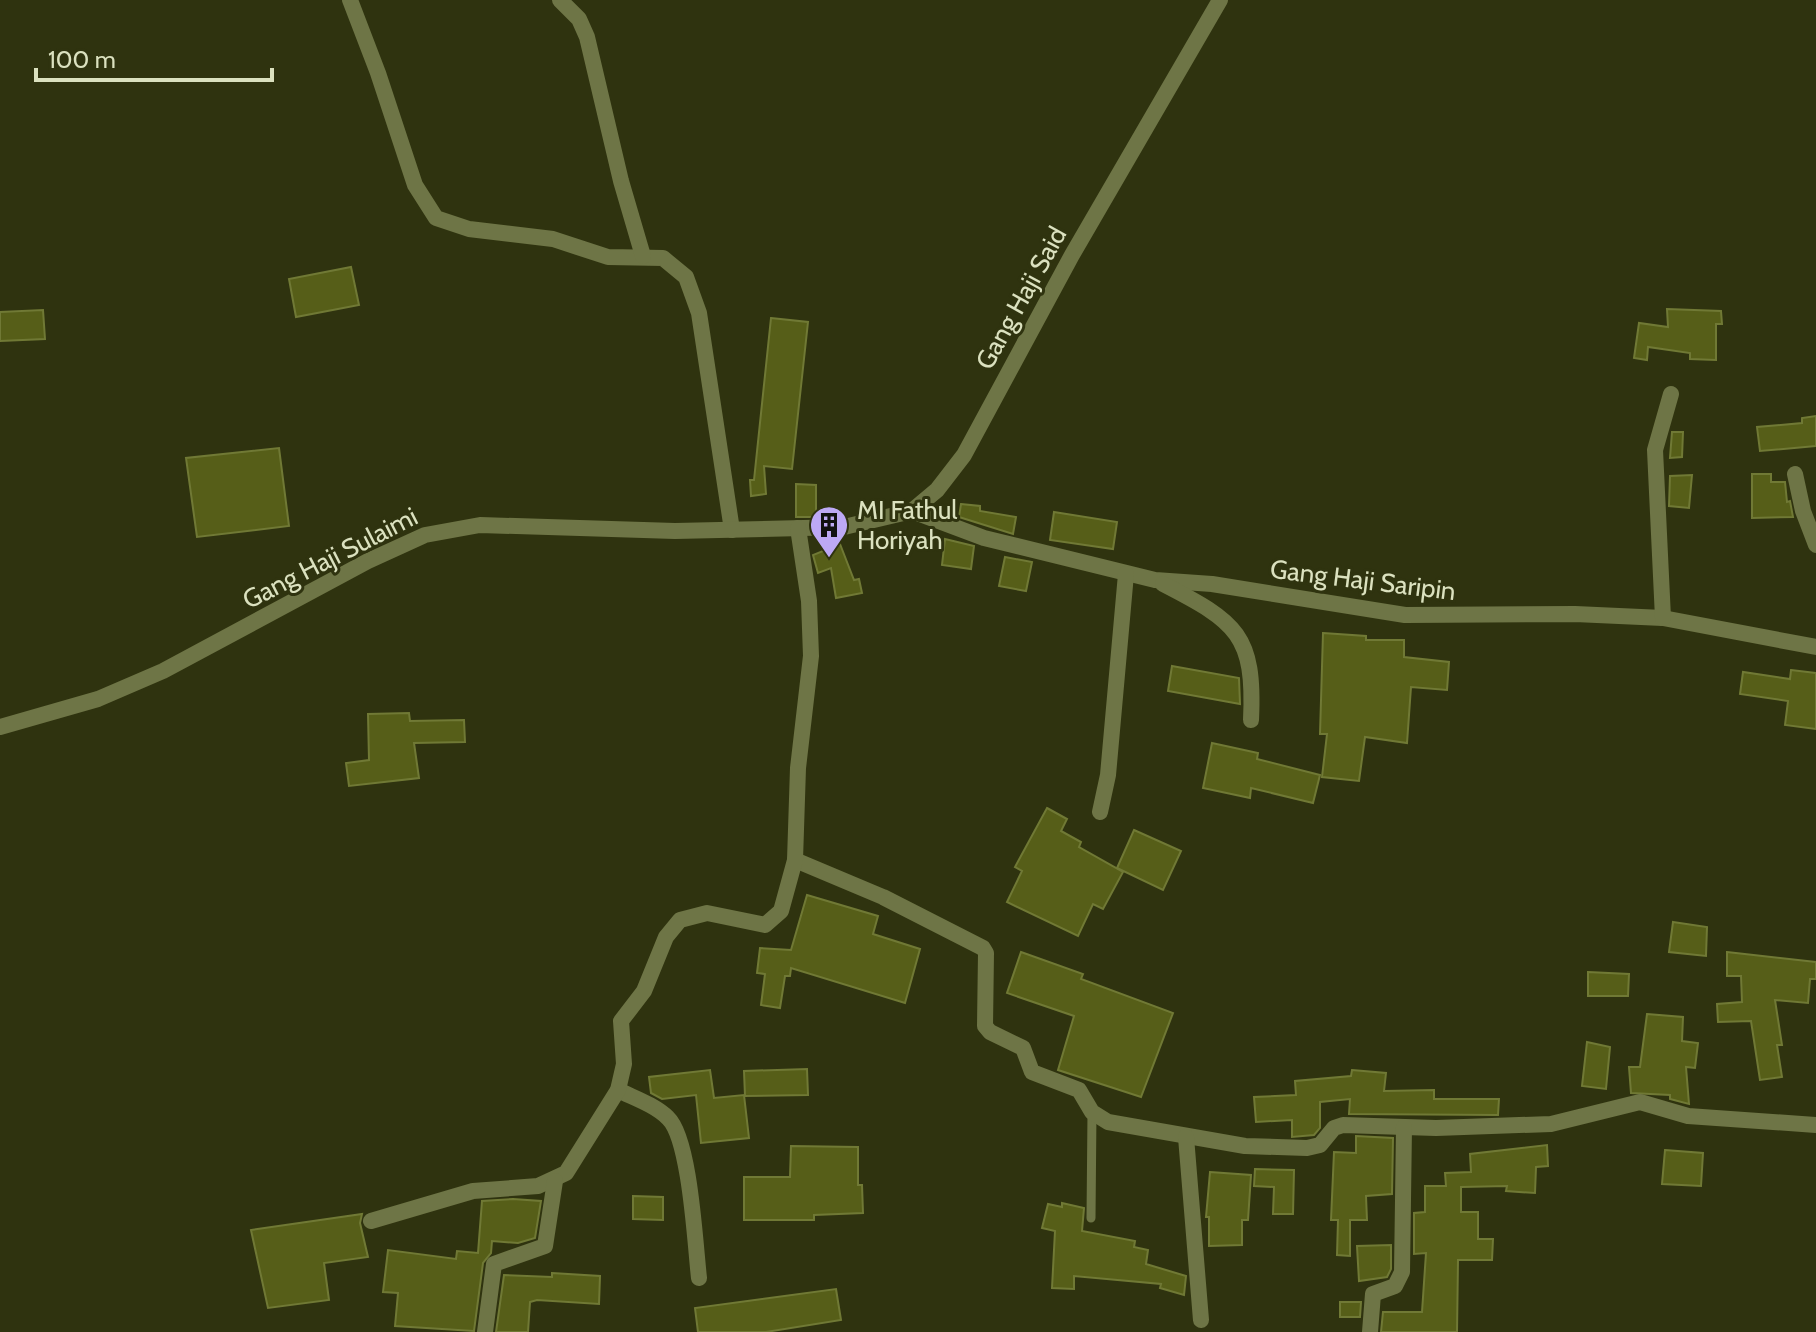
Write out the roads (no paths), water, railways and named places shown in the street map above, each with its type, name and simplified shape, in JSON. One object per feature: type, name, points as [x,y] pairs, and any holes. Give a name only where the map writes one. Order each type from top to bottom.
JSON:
[{"type":"street","points":[[350,0],[415,185],[436,218],[469,229],[553,239],[608,257],[663,258],[678,267],[694,295],[732,530]]},
{"type":"street","points":[[560,0],[579,19],[587,37],[621,181],[643,256]]},
{"type":"street","name":"Gang Haji Said","points":[[798,528],[844,527],[912,511],[937,490],[964,455],[1026,335],[1220,0]]},
{"type":"street","points":[[1663,618],[1655,450],[1671,394]]},
{"type":"street","points":[[1795,474],[1803,511],[1816,545]]},
{"type":"street","name":"Gang Haji Saripin","points":[[912,511],[984,538],[1155,580],[1212,584],[1405,615],[1511,617],[1575,614],[1663,618],[1816,647]]},
{"type":"street","name":"Gang Haji Sulaimi","points":[[0,727],[98,699],[163,671],[368,561],[425,535],[480,525],[732,530],[798,528]]},
{"type":"street","points":[[371,1221],[473,1191],[526,1188],[555,1181],[574,1163],[618,1090],[624,1064],[621,1021],[644,991],[674,927],[699,913],[758,925],[772,922],[781,911],[795,860],[798,768],[811,656],[810,611],[798,528]]},
{"type":"street","points":[[1100,812],[1108,775],[1126,574]]},
{"type":"street","points":[[1155,580],[1185,595],[1234,630],[1250,658],[1251,720]]},
{"type":"street","points":[[795,860],[883,897],[983,948],[986,953],[985,1026],[990,1032],[1023,1048],[1032,1072],[1079,1090],[1092,1112],[1108,1122],[1245,1146],[1307,1148],[1320,1145],[1339,1125],[1551,1124],[1640,1102],[1688,1116],[1816,1125]]},
{"type":"street","points":[[618,1090],[659,1111],[676,1128],[683,1151],[699,1278]]},
{"type":"street","points":[[1370,1332],[1373,1294],[1395,1286],[1402,1272],[1404,1127]]},
{"type":"street","points":[[1186,1137],[1201,1320]]},
{"type":"street","points":[[485,1332],[490,1270],[499,1260],[545,1246],[555,1181]]},
{"type":"lane","points":[[1091,1218],[1092,1112]]},
{"type":"place","name":"MI Fathul Horiyah","points":[[829,559]]}]
